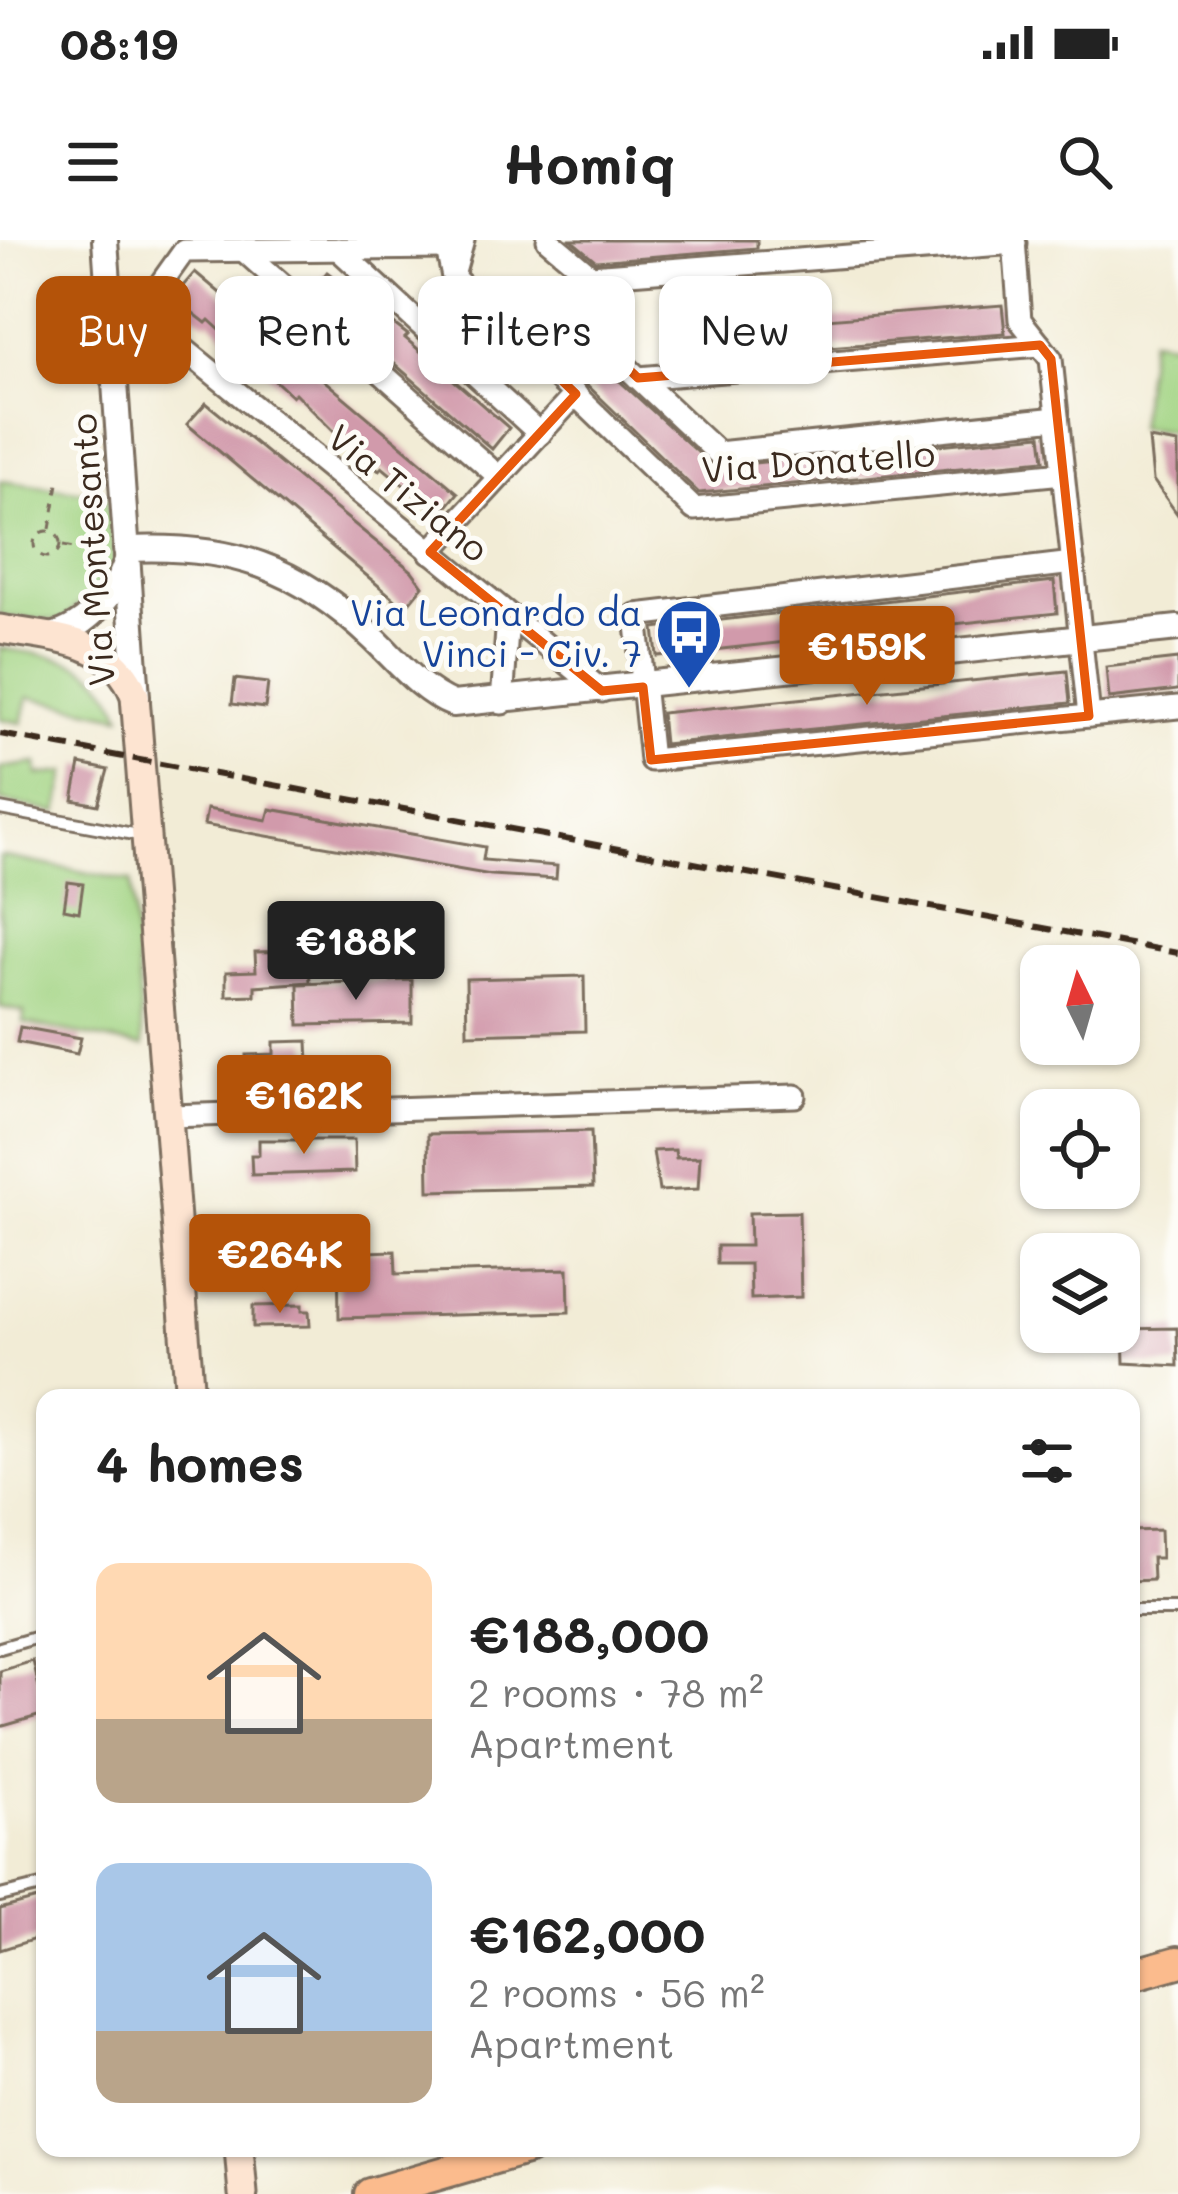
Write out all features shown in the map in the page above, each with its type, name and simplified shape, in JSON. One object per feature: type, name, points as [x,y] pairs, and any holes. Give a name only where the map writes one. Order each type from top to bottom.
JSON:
[{"type":"main road","points":[[0,629],[87,646],[113,660],[129,680],[138,712],[189,1389]]},
{"type":"main road","points":[[1140,1972],[1178,1961]]},
{"type":"main road","points":[[240,2157],[243,2194]]},
{"type":"main road","points":[[370,2194],[496,2157]]},
{"type":"street","name":"Via Montesanto","points":[[105,240],[108,276]]},
{"type":"street","points":[[548,240],[591,276],[1014,242],[1020,320],[1051,359],[1089,716]]},
{"type":"street","points":[[166,276],[184,251],[451,243]]},
{"type":"street","name":"Via Donatello","points":[[451,243],[453,276]]},
{"type":"street","points":[[338,249],[540,434]]},
{"type":"street","points":[[243,250],[498,476]]},
{"type":"street","points":[[638,378],[1040,345]]},
{"type":"street","name":"Via Tiziano","points":[[191,355],[602,691]]},
{"type":"street","points":[[635,375],[718,453],[1057,418]]},
{"type":"street","name":"Via Montesanto","points":[[115,384],[138,712]]},
{"type":"street","name":"Via Donatello","points":[[566,384],[694,509],[1063,473]]},
{"type":"street","points":[[430,552],[576,394]]},
{"type":"street","points":[[44,637],[83,622],[118,582],[127,555],[190,548],[279,568],[359,626],[440,698],[502,703],[1178,628]]},
{"type":"street","points":[[1073,563],[636,615],[651,760],[1178,707]]},
{"type":"street","points":[[502,703],[508,616]]},
{"type":"street","points":[[171,1116],[795,1096]]},
{"type":"lane","points":[[0,809],[148,837]]},
{"type":"lane","points":[[1140,1610],[1178,1610]]},
{"type":"lane","points":[[0,1648],[36,1638]]},
{"type":"lane","points":[[0,1897],[36,1887]]},
{"type":"path","points":[[58,478],[50,531],[60,546],[127,555]]},
{"type":"path","points":[[50,531],[35,538],[36,551],[52,556],[60,546]]},
{"type":"highlighted area","points":[[570,314],[638,378],[1040,345],[1051,359],[1089,716],[651,760],[643,687],[602,691],[430,552],[576,394],[527,347]]},
{"type":"green space","points":[[1150,339],[1178,343],[1178,432],[1138,427]]},
{"type":"green space","points":[[0,481],[106,495],[116,566],[62,621],[0,616]]},
{"type":"green space","points":[[0,648],[56,658],[88,670],[113,696],[122,716],[28,697],[22,723],[0,719]]},
{"type":"green space","points":[[37,763],[38,775],[66,772],[58,813],[0,801],[0,768]]},
{"type":"green space","points":[[0,856],[131,881],[143,1047],[23,1023],[24,1012],[0,1007]]},
{"type":"building","points":[[571,240],[757,240],[757,248],[596,261]]},
{"type":"building","points":[[195,272],[215,289],[215,325],[191,311]]},
{"type":"building","points":[[1002,305],[1005,333],[832,347],[832,318]]},
{"type":"building","points":[[394,324],[418,349],[418,384],[458,384],[509,428],[492,449],[394,363]]},
{"type":"building","points":[[279,384],[328,384],[458,493],[440,515],[382,467],[379,470],[339,430],[336,434],[295,393],[292,396]]},
{"type":"building","points":[[586,384],[623,384],[714,467],[1041,435],[1044,460],[699,493]]},
{"type":"building","points":[[206,403],[412,571],[423,586],[405,608],[187,424]]},
{"type":"building","points":[[1149,439],[1178,444],[1178,515],[1153,480]]},
{"type":"building","points":[[1054,581],[1057,613],[657,656],[654,628]]},
{"type":"building","points":[[1178,659],[1178,690],[1109,698],[1106,667]]},
{"type":"building","points":[[1067,671],[1070,703],[664,744],[661,713]]},
{"type":"building","points":[[235,679],[268,683],[265,708],[232,704]]},
{"type":"building","points":[[80,764],[108,770],[98,805],[73,800]]},
{"type":"building","points":[[207,809],[267,820],[270,809],[485,847],[483,860],[557,866],[556,879],[491,875],[204,825]]},
{"type":"building","points":[[68,882],[83,884],[79,912],[64,909]]},
{"type":"building","points":[[308,951],[310,982],[255,986],[255,995],[226,996],[226,972],[256,971],[255,952]]},
{"type":"building","points":[[584,976],[585,1031],[467,1034],[466,979]]},
{"type":"building","points":[[412,980],[412,1023],[299,1025],[298,984]]},
{"type":"building","points":[[20,1027],[81,1038],[77,1054],[17,1042]]},
{"type":"building","points":[[308,1041],[310,1089],[247,1088],[246,1055],[274,1054],[274,1042]]},
{"type":"building","points":[[591,1131],[593,1187],[429,1191],[428,1134]]},
{"type":"building","points":[[259,1140],[354,1140],[355,1172],[252,1175],[251,1155],[259,1155]]},
{"type":"building","points":[[675,1150],[676,1158],[700,1157],[698,1189],[659,1191],[653,1151]]},
{"type":"building","points":[[799,1212],[801,1297],[751,1299],[750,1264],[717,1264],[717,1246],[750,1246],[749,1213]]},
{"type":"building","points":[[395,1251],[396,1274],[568,1269],[569,1312],[339,1318],[338,1253]]},
{"type":"building","points":[[302,1305],[302,1311],[309,1311],[310,1326],[253,1327],[253,1306]]},
{"type":"building","points":[[1177,1328],[1178,1366],[1124,1363],[1124,1353],[1140,1353],[1140,1329]]},
{"type":"building","points":[[1160,1530],[1161,1558],[1152,1558],[1153,1580],[1140,1581],[1140,1531]]},
{"type":"building","points":[[33,1661],[36,1717],[0,1727],[0,1671]]},
{"type":"building","points":[[36,1899],[36,1939],[0,1950],[0,1909]]},
{"type":"railway","points":[[0,734],[1178,953]]},
{"type":"place","name":"Via Leonardo da Vinci - Civ. 7","points":[[689,691]]}]
